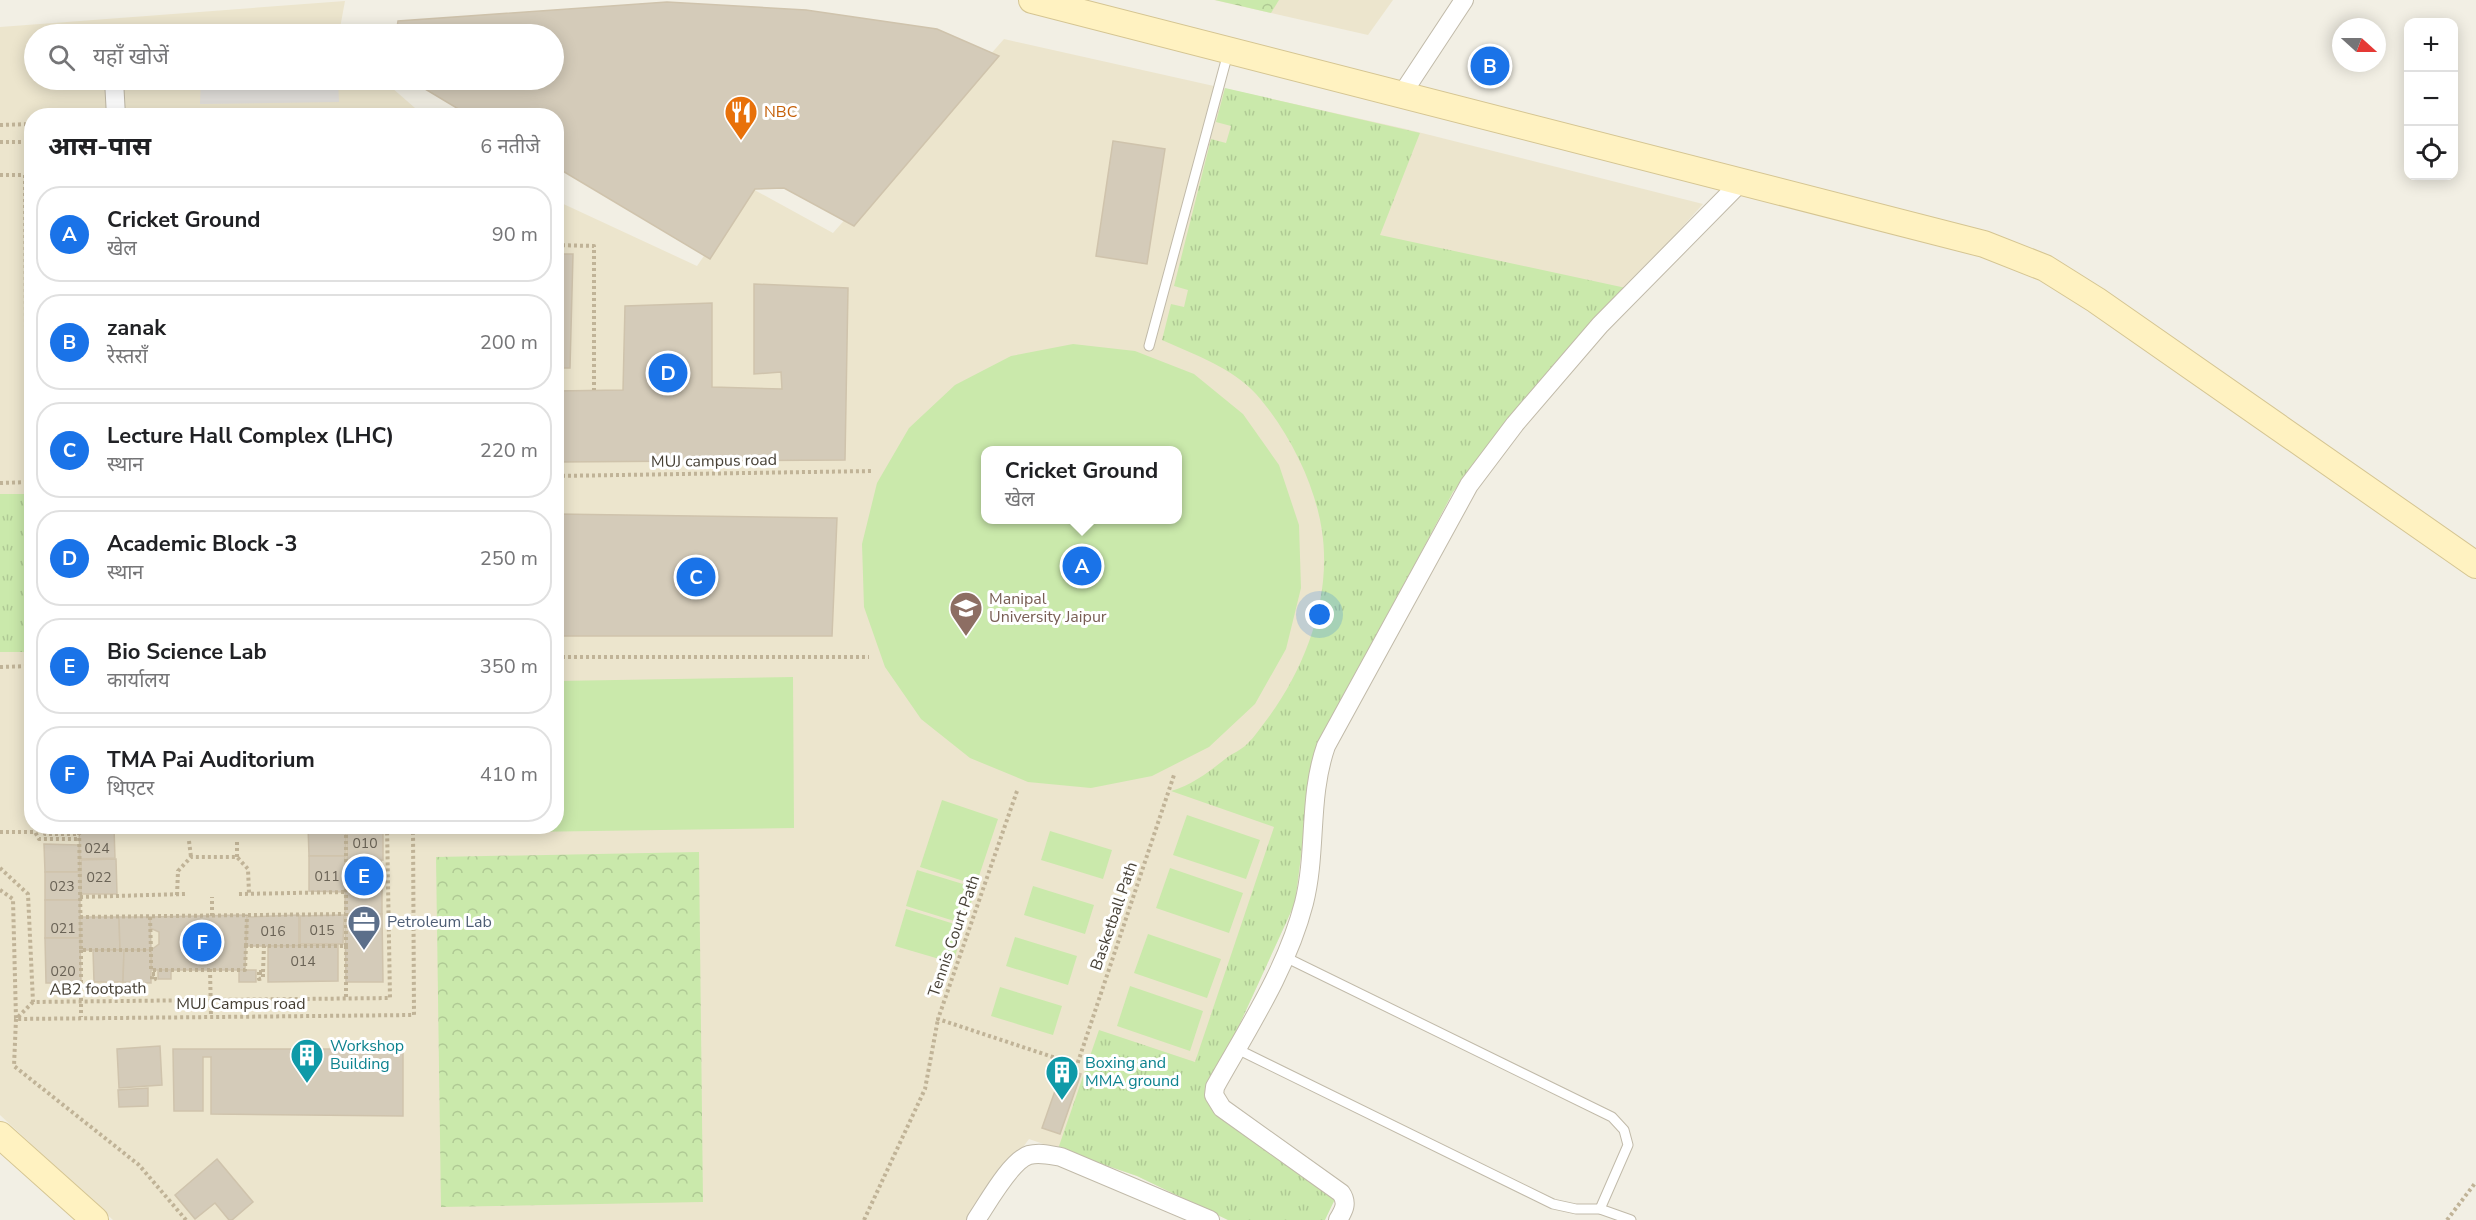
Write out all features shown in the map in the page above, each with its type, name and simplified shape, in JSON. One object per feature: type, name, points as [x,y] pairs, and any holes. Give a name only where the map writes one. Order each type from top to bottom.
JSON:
[{"type":"street","points":[[1032,0],[1984,244],[2045,268],[2096,300],[2476,565]]},
{"type":"street","points":[[1402,94],[1464,0]]},
{"type":"street","points":[[115,90],[116,108]]},
{"type":"street","points":[[1338,1220],[1345,1208],[1345,1199],[1341,1193],[1216,1103],[1214,1095],[1215,1087],[1285,957],[1304,903],[1310,869],[1315,793],[1319,767],[1326,746],[1469,485],[1515,424],[1599,325],[1741,182]]},
{"type":"street","points":[[0,1135],[95,1220]]},
{"type":"street","points":[[976,1220],[1012,1169],[1026,1156],[1041,1153],[1061,1157],[1210,1220]]},
{"type":"lane","points":[[1149,346],[1228,50]]},
{"type":"lane","points":[[1285,957],[1612,1117],[1624,1130],[1628,1145],[1600,1209]]},
{"type":"lane","points":[[1237,1049],[1553,1204],[1576,1209],[1600,1209],[1631,1220]]},
{"type":"path","points":[[0,125],[24,124]]},
{"type":"path","points":[[0,142],[24,142]]},
{"type":"path","points":[[0,175],[24,175]]},
{"type":"path","points":[[564,245],[594,246],[594,390]]},
{"type":"path","name":"MUJ campus road","points":[[564,476],[873,471]]},
{"type":"path","points":[[0,483],[24,482]]},
{"type":"path","points":[[564,657],[869,657]]},
{"type":"path","points":[[0,667],[24,666]]},
{"type":"path","name":"Basketball Path","points":[[1077,1065],[1174,775]]},
{"type":"path","name":"Tennis Court Path","points":[[1017,791],[938,1019],[1077,1065]]},
{"type":"path","points":[[0,832],[24,832]]},
{"type":"path","points":[[36,834],[39,839],[80,836]]},
{"type":"path","points":[[58,834],[80,836]]},
{"type":"path","points":[[345,834],[346,998]]},
{"type":"path","name":"AB2 footpath","points":[[0,868],[28,894],[33,1002],[390,998],[387,834]]},
{"type":"path","name":"MUJ Campus road","points":[[16,1018],[414,1015],[413,834]]},
{"type":"path","points":[[80,836],[81,1017]]},
{"type":"path","points":[[237,839],[237,857],[248,869],[249,893]]},
{"type":"path","points":[[177,895],[177,871],[190,857],[189,841]]},
{"type":"path","points":[[190,857],[237,857]]},
{"type":"path","points":[[0,890],[13,899],[16,1018],[14,1066],[140,1166],[186,1220]]},
{"type":"path","points":[[240,894],[345,892]]},
{"type":"path","points":[[80,897],[185,894]]},
{"type":"path","points":[[212,897],[212,916]]},
{"type":"path","points":[[80,917],[345,914]]},
{"type":"path","points":[[150,917],[151,970],[155,972],[245,970],[247,915]]},
{"type":"path","points":[[151,941],[159,940]]},
{"type":"path","points":[[246,946],[345,946]]},
{"type":"path","points":[[263,972],[264,946]]},
{"type":"path","points":[[81,950],[151,950]]},
{"type":"path","points":[[210,969],[211,1016]]},
{"type":"path","points":[[16,1018],[33,1002]]},
{"type":"path","points":[[864,1220],[925,1089],[938,1019]]},
{"type":"path","points":[[2447,1220],[2476,1182]]},
{"type":"shaded area","points":[[1214,0],[1393,0],[1368,35]]},
{"type":"shaded area","name":"Manipal University Jaipur","points":[[345,1],[341,24],[40,24]]},
{"type":"shaded area","name":"Manipal University Jaipur","points":[[24,25],[24,90],[394,90],[415,108],[24,108],[24,834],[564,834],[564,204],[697,266],[751,188],[833,233],[1004,39],[1406,129],[1703,204],[1540,385],[1453,492],[1314,755],[1295,903],[1206,1098],[1325,1220],[1228,1220],[1137,1176],[1029,1139],[970,1220],[113,1220],[0,1115],[0,27]]},
{"type":"shaded area","points":[[201,90],[338,90],[339,102],[200,104]]},
{"type":"green space","points":[[1215,0],[1279,0],[1271,13]]},
{"type":"green space","points":[[1225,88],[1420,133],[1380,235],[1626,288],[1540,385],[1453,492],[1314,755],[1295,903],[1206,1098],[1337,1195],[1325,1220],[1228,1220],[1137,1176],[1058,1149],[1099,1030],[1195,1062],[1274,827],[1171,791],[1209,772],[1243,747],[1265,722],[1292,680],[1303,656],[1319,607],[1323,582],[1322,531],[1313,494],[1298,458],[1279,424],[1256,394],[1235,376],[1212,362],[1162,340],[1171,304],[1184,307],[1188,290],[1174,286],[1211,139],[1226,143],[1231,126],[1216,122]]},
{"type":"green space","points":[[1073,344],[1135,351],[1194,374],[1243,414],[1279,465],[1299,525],[1301,588],[1286,649],[1255,704],[1209,747],[1152,776],[1091,788],[1028,782],[970,758],[921,719],[885,667],[864,607],[862,544],[877,483],[909,428],[955,385],[1011,356]]},
{"type":"green space","points":[[0,494],[24,494],[24,652],[0,652]]},
{"type":"green space","points":[[793,677],[794,828],[564,831],[564,681]]},
{"type":"green space","points":[[942,800],[998,819],[976,885],[920,867]]},
{"type":"green space","points":[[1187,815],[1260,840],[1246,879],[1173,855]]},
{"type":"green space","points":[[1050,831],[1112,850],[1103,879],[1041,860]]},
{"type":"green space","points":[[699,852],[703,1202],[441,1207],[436,857]]},
{"type":"green space","points":[[1170,868],[1243,893],[1229,933],[1156,908]]},
{"type":"green space","points":[[917,870],[976,888],[964,924],[906,906]]},
{"type":"green space","points":[[1033,886],[1094,905],[1085,934],[1024,915]]},
{"type":"green space","points":[[906,909],[964,927],[953,963],[895,946]]},
{"type":"green space","points":[[1148,934],[1221,959],[1207,998],[1134,973]]},
{"type":"green space","points":[[1015,937],[1077,956],[1068,985],[1006,966]]},
{"type":"green space","points":[[1130,986],[1203,1011],[1190,1051],[1117,1026]]},
{"type":"green space","points":[[1000,987],[1062,1006],[1053,1035],[991,1016]]},
{"type":"building","name":"NBC","points":[[667,2],[806,10],[937,29],[999,56],[854,226],[784,188],[755,189],[710,259],[564,172],[564,108],[457,108],[427,90],[564,90],[564,24],[398,24],[398,21]]},
{"type":"building","points":[[1113,141],[1165,149],[1147,264],[1096,256]]},
{"type":"building","points":[[564,254],[573,254],[570,368],[564,368]]},
{"type":"building","points":[[754,284],[848,288],[845,460],[564,462],[564,391],[623,390],[625,306],[712,303],[712,387],[782,389],[781,372],[754,374]]},
{"type":"building","points":[[564,514],[837,518],[832,636],[564,636]]},
{"type":"building","points":[[79,834],[114,834],[115,858],[80,859]]},
{"type":"building","points":[[308,834],[346,834],[345,856],[309,856]]},
{"type":"building","points":[[347,834],[383,834],[383,860],[347,861]]},
{"type":"building","points":[[44,844],[79,845],[80,872],[45,872]]},
{"type":"building","points":[[309,856],[345,856],[345,892],[309,891]]},
{"type":"building","points":[[116,859],[117,894],[81,894],[81,860]]},
{"type":"building","points":[[381,861],[382,891],[345,892],[345,862]]},
{"type":"building","points":[[45,872],[80,872],[80,900],[45,900]]},
{"type":"building","points":[[382,891],[382,914],[345,914],[345,892]]},
{"type":"building","points":[[45,900],[80,900],[80,938],[45,938]]},
{"type":"building","name":"Petroleum Lab","points":[[345,914],[382,914],[383,982],[346,982]]},
{"type":"building","points":[[247,915],[245,970],[151,970],[151,950],[159,944],[159,932],[150,928],[150,917]]},
{"type":"building","points":[[299,915],[299,946],[246,946],[247,917]]},
{"type":"building","points":[[344,915],[343,944],[300,944],[300,916]]},
{"type":"building","points":[[80,917],[119,917],[120,950],[81,950]]},
{"type":"building","points":[[119,917],[150,917],[151,950],[120,950]]},
{"type":"building","points":[[45,938],[80,938],[81,983],[46,983]]},
{"type":"building","points":[[338,945],[338,981],[268,982],[268,946]]},
{"type":"building","points":[[93,950],[124,950],[123,982],[94,982]]},
{"type":"building","points":[[124,950],[151,950],[151,983],[123,982]]},
{"type":"building","points":[[158,970],[171,970],[171,979],[158,979]]},
{"type":"building","points":[[239,970],[256,970],[256,982],[239,982]]},
{"type":"building","points":[[160,1046],[162,1085],[119,1088],[117,1049]]},
{"type":"building","name":"Workshop Building","points":[[173,1049],[403,1049],[403,1116],[211,1114],[211,1057],[203,1057],[203,1111],[174,1111]]},
{"type":"building","name":"Boxing and MMA ground","points":[[1063,1068],[1081,1074],[1060,1134],[1042,1128]]},
{"type":"building","points":[[148,1088],[148,1106],[119,1107],[118,1090]]},
{"type":"building","points":[[217,1159],[253,1202],[232,1220],[229,1220],[215,1203],[195,1219],[175,1195]]},
{"type":"place","name":"zanak","points":[[1490,66]]},
{"type":"place","name":"NBC","points":[[741,141]]},
{"type":"place","name":"Academic Block -3","points":[[668,373]]},
{"type":"place","name":"Cricket Ground","points":[[1082,566]]},
{"type":"place","name":"Lecture Hall Complex (LHC)","points":[[696,577]]},
{"type":"place","name":"Manipal University Jaipur","points":[[966,637]]},
{"type":"place","name":"Bio Science Lab","points":[[364,876]]},
{"type":"place","name":"TMA Pai Auditorium","points":[[202,942]]},
{"type":"place","name":"Petroleum Lab","points":[[364,951]]},
{"type":"place","name":"Workshop Building","points":[[307,1084]]},
{"type":"place","name":"Boxing and MMA ground","points":[[1062,1101]]}]
